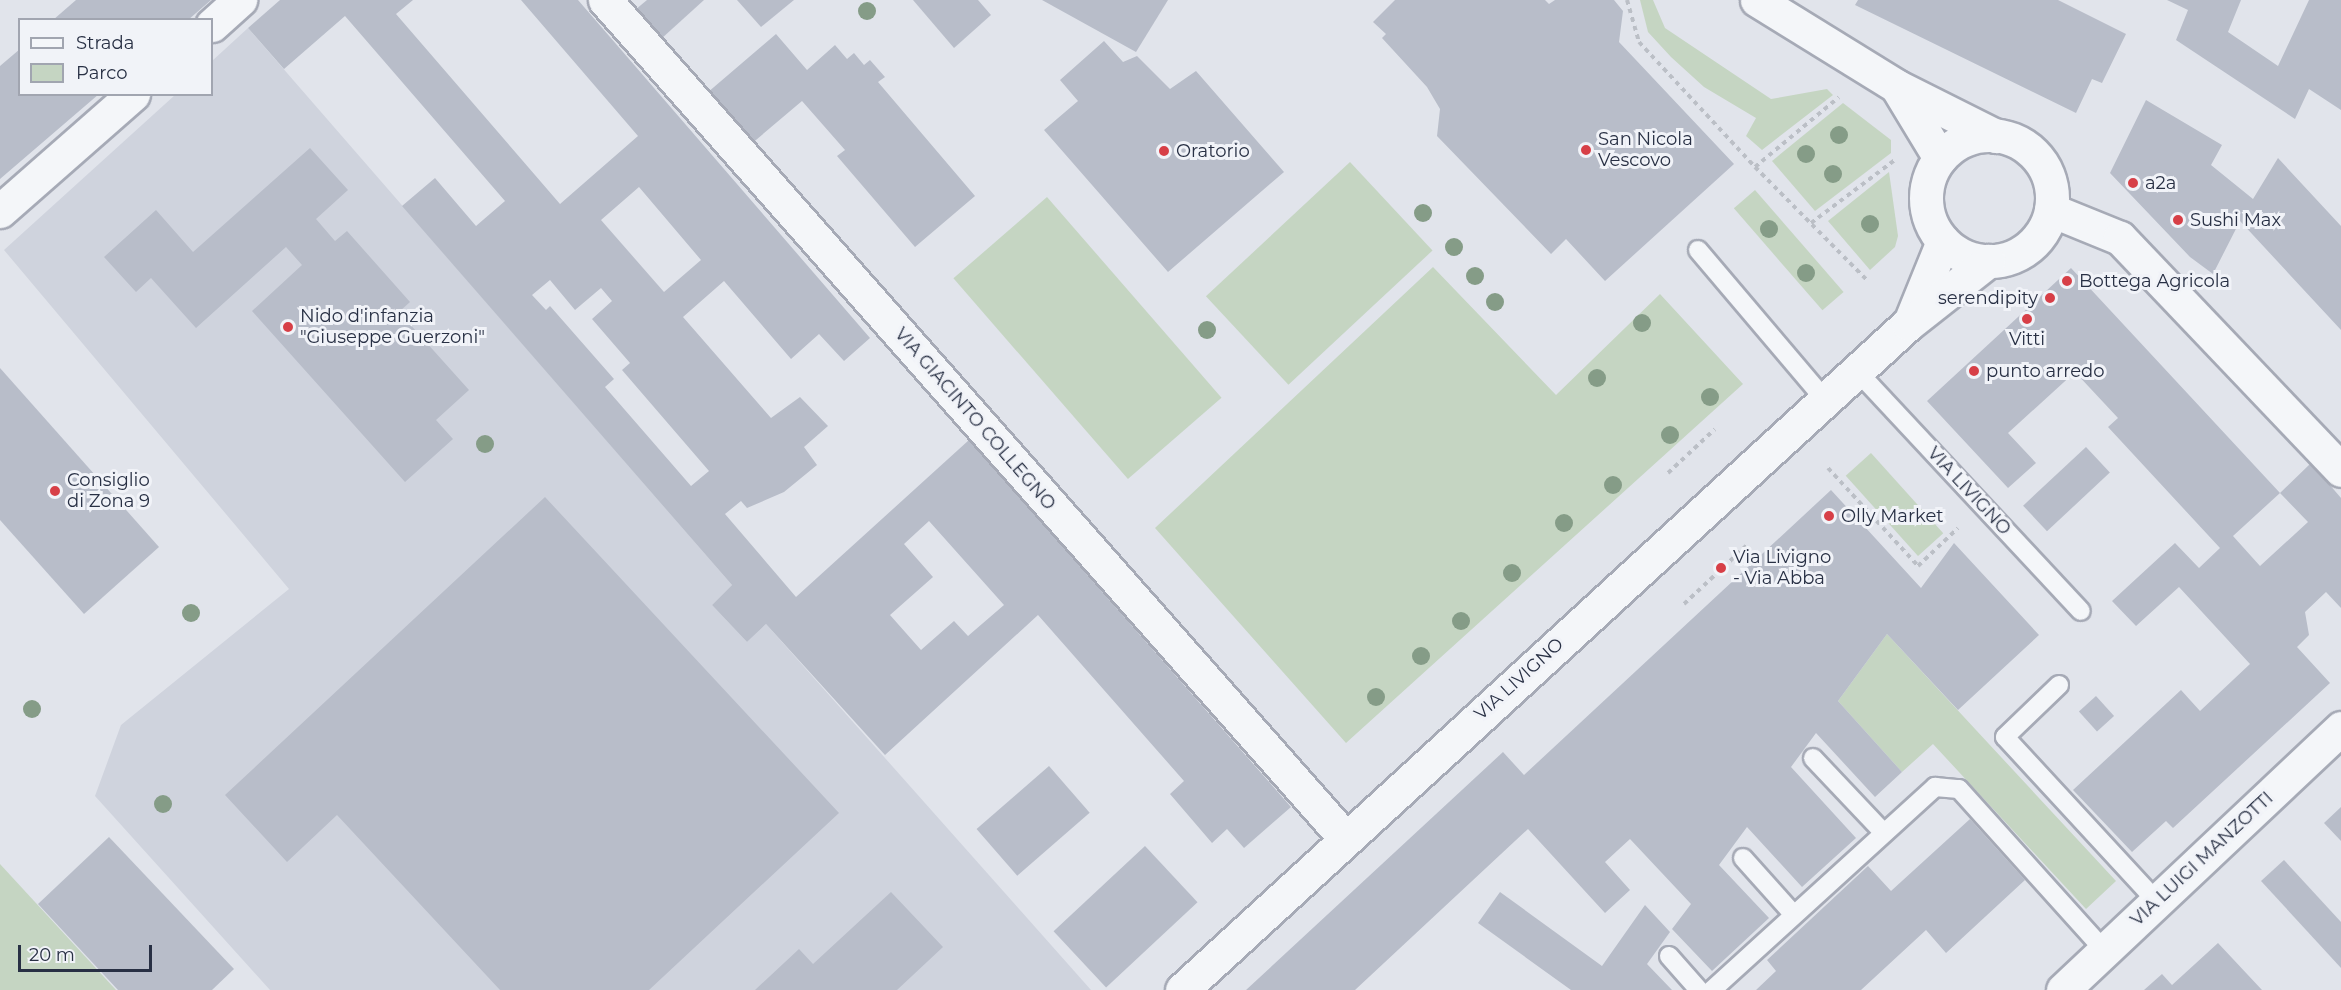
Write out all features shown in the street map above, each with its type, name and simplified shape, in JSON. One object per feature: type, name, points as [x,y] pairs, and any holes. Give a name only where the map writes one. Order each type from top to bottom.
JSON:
[{"type":"street","points":[[213,25],[240,0]]},
{"type":"street","name":"VIA GIACINTO COLLEGNO","points":[[605,0],[1345,838]]},
{"type":"street","points":[[1757,0],[1896,86],[1996,136],[2025,147],[2042,164],[2050,185],[2050,210],[2043,230],[2028,248],[2010,257],[1988,261],[1964,255],[1943,241],[1929,217],[1926,194],[1940,158],[1965,140],[1996,136]]},
{"type":"street","points":[[1896,86],[1940,158]]},
{"type":"street","points":[[0,211],[131,96]]},
{"type":"street","points":[[2050,210],[2120,238],[2341,470]]},
{"type":"street","name":"VIA LIVIGNO","points":[[1908,324],[1943,241]]},
{"type":"street","name":"VIA LIVIGNO","points":[[1182,990],[1345,838],[1908,324],[1988,261]]},
{"type":"street","name":"VIA LUIGI MANZOTTI","points":[[2063,990],[2341,728]]},
{"type":"lane","points":[[1698,250],[1826,400]]},
{"type":"lane","name":"VIA LIVIGNO","points":[[1857,371],[2081,611]]},
{"type":"lane","points":[[2059,685],[2005,737],[2157,902]]},
{"type":"lane","points":[[1813,758],[1884,833]]},
{"type":"lane","points":[[1712,990],[1935,787],[1959,789],[2105,951]]},
{"type":"lane","points":[[1743,858],[1794,915]]},
{"type":"lane","points":[[1669,956],[1699,990]]},
{"type":"path","points":[[1627,0],[1639,42],[1755,167],[1868,281]]},
{"type":"path","points":[[1755,167],[1844,93]]},
{"type":"path","points":[[1811,224],[1898,158]]},
{"type":"path","points":[[1668,473],[1715,429]]},
{"type":"path","points":[[1828,468],[1918,566],[1950,535]]},
{"type":"path","points":[[1684,604],[1747,545]]},
{"type":"shaded area","points":[[248,28],[732,585],[712,605],[747,642],[766,624],[1091,990],[270,990],[95,796],[121,725],[289,589],[4,250],[174,96],[213,96],[213,60]]},
{"type":"green space","points":[[1640,0],[1653,0],[1665,28],[1771,99],[1827,89],[1833,95],[1762,150],[1746,136],[1756,118],[1704,87],[1671,57],[1648,32]]},
{"type":"green space","points":[[1843,103],[1891,140],[1891,153],[1815,211],[1772,161]]},
{"type":"green space","points":[[1350,162],[1433,250],[1288,385],[1206,296]]},
{"type":"green space","points":[[1889,172],[1898,236],[1895,247],[1870,270],[1828,221]]},
{"type":"green space","points":[[1755,190],[1844,292],[1822,310],[1734,208]]},
{"type":"green space","points":[[1047,197],[1222,398],[1128,479],[953,278]]},
{"type":"green space","points":[[1433,267],[1556,395],[1660,294],[1743,384],[1346,743],[1155,528]]},
{"type":"green space","points":[[1871,453],[1943,533],[1918,556],[1846,476]]},
{"type":"green space","points":[[1887,634],[2116,881],[2086,909],[1933,744],[1902,772],[1838,701]]},
{"type":"green space","points":[[0,864],[116,990],[0,990]]},
{"type":"building","points":[[76,0],[211,0],[190,18],[55,18]]},
{"type":"building","points":[[280,0],[413,0],[396,14],[560,204],[638,136],[521,0],[578,0],[870,338],[844,361],[819,334],[791,359],[724,281],[683,317],[771,418],[800,397],[828,426],[804,447],[817,465],[784,492],[747,508],[741,501],[725,514],[796,597],[969,440],[1291,807],[1244,848],[1227,829],[1212,843],[1170,794],[1184,781],[1038,615],[885,755],[766,624],[747,642],[712,605],[732,585],[402,206],[435,178],[476,226],[505,201],[345,16],[284,69],[248,28]],"holes":[[[639,187],[701,260],[664,292],[601,220]],[[550,280],[575,310],[601,288],[612,301],[592,319],[630,363],[622,370],[709,471],[691,486],[605,387],[614,379],[550,306],[546,310],[532,295]],[[929,521],[1004,605],[968,636],[954,621],[921,650],[890,615],[933,577],[904,544]]]},
{"type":"building","points":[[647,0],[704,0],[661,39],[635,10]]},
{"type":"building","points":[[737,0],[794,0],[761,27]]},
{"type":"building","points":[[913,0],[978,0],[991,15],[954,48]]},
{"type":"building","points":[[1042,0],[1168,0],[1136,52]]},
{"type":"building","name":"San Nicola Vescovo","points":[[1395,0],[1545,0],[1549,4],[1555,0],[1614,0],[1623,11],[1619,42],[1734,164],[1605,281],[1566,239],[1551,254],[1437,136],[1440,109],[1427,87],[1382,38],[1386,34],[1373,22]]},
{"type":"building","points":[[1858,0],[2058,0],[2126,34],[2102,83],[2092,79],[2076,113],[1855,5]]},
{"type":"building","points":[[2167,0],[2241,0],[2228,32],[2278,66],[2309,0],[2341,0],[2341,110],[2309,89],[2295,119],[2176,40],[2188,10]]},
{"type":"building","points":[[776,34],[807,70],[835,45],[847,59],[854,53],[864,65],[870,60],[885,77],[878,82],[975,196],[915,247],[837,156],[845,150],[802,101],[750,145],[707,93]]},
{"type":"building","name":"Oratorio","points":[[1104,41],[1123,62],[1137,56],[1170,89],[1196,71],[1284,172],[1168,272],[1044,130],[1078,101],[1060,80]]},
{"type":"building","points":[[18,51],[18,96],[97,96],[0,179],[0,66]]},
{"type":"building","points":[[2146,100],[2222,145],[2211,165],[2253,199],[2278,158],[2341,226],[2341,330],[2240,221],[2213,274],[2190,257],[2110,173]]},
{"type":"building","points":[[310,148],[348,190],[316,219],[335,241],[347,231],[410,302],[399,312],[469,390],[436,420],[453,439],[405,482],[252,311],[302,265],[286,247],[196,328],[151,278],[136,292],[104,257],[156,210],[193,252]]},
{"type":"building","points":[[2071,268],[2280,493],[2311,463],[2341,498],[2341,608],[2326,592],[2305,612],[2309,635],[2297,647],[2330,683],[2173,828],[2166,821],[2132,852],[2073,790],[2181,690],[2200,711],[2250,664],[2179,587],[2136,626],[2112,601],[2175,543],[2199,568],[2220,548],[2108,427],[2118,418],[2075,372],[2008,433],[2036,463],[2008,488],[1927,401]],"holes":[[[2280,493],[2308,522],[2260,566],[2233,536]]]},
{"type":"building","name":"Consiglio di Zona 9","points":[[0,368],[159,547],[84,614],[0,520]]},
{"type":"building","points":[[2086,447],[2110,473],[2047,531],[2023,506]]},
{"type":"building","points":[[1831,490],[1921,588],[1954,543],[2039,635],[1958,710],[1887,634],[1838,701],[1902,772],[1875,797],[1816,733],[1791,767],[1856,838],[1802,887],[1747,827],[1719,865],[1769,918],[1712,971],[1672,929],[1691,904],[1630,839],[1605,862],[1630,890],[1605,913],[1528,829],[1355,990],[1246,990],[1503,752],[1524,775]]},
{"type":"building","points":[[545,497],[839,813],[649,990],[500,990],[337,815],[287,862],[225,795]]},
{"type":"building","points":[[2096,696],[2114,716],[2097,731],[2079,711]]},
{"type":"building","points":[[1049,766],[1090,813],[1017,876],[977,829]]},
{"type":"building","points":[[2341,807],[2341,841],[2324,823]]},
{"type":"building","points":[[1970,819],[2025,880],[1946,953],[1926,930],[1861,990],[1756,990],[1776,971],[1767,960],[1868,866],[1891,891]]},
{"type":"building","points":[[109,837],[234,969],[212,990],[118,990],[38,904]]},
{"type":"building","points":[[1145,846],[1198,902],[1106,988],[1054,931]]},
{"type":"building","points":[[2284,860],[2341,922],[2341,968],[2261,881]]},
{"type":"building","points":[[891,892],[943,947],[897,990],[755,990],[799,949],[813,964]]},
{"type":"building","points":[[1500,892],[1602,966],[1645,905],[1670,932],[1647,964],[1672,990],[1571,990],[1478,923]]},
{"type":"building","points":[[2218,943],[2262,990],[2144,990],[2162,974],[2172,985]]},
{"type":"place","name":"San Nicola Vescovo","points":[[1586,150]]},
{"type":"place","name":"Oratorio","points":[[1164,151]]},
{"type":"place","name":"a2a","points":[[2133,183]]},
{"type":"place","name":"Sushi Max","points":[[2178,220]]},
{"type":"place","name":"Bottega Agricola","points":[[2067,281]]},
{"type":"place","name":"serendipity","points":[[2050,298]]},
{"type":"place","name":"Vitti","points":[[2027,319]]},
{"type":"place","name":"Nido d'infanzia \"Giuseppe Guerzoni\"","points":[[288,327]]},
{"type":"place","name":"punto arredo","points":[[1974,371]]},
{"type":"place","name":"Consiglio di Zona 9","points":[[55,491]]},
{"type":"place","name":"Olly Market","points":[[1829,516]]},
{"type":"place","name":"Via Livigno - Via Abba","points":[[1721,568]]}]
